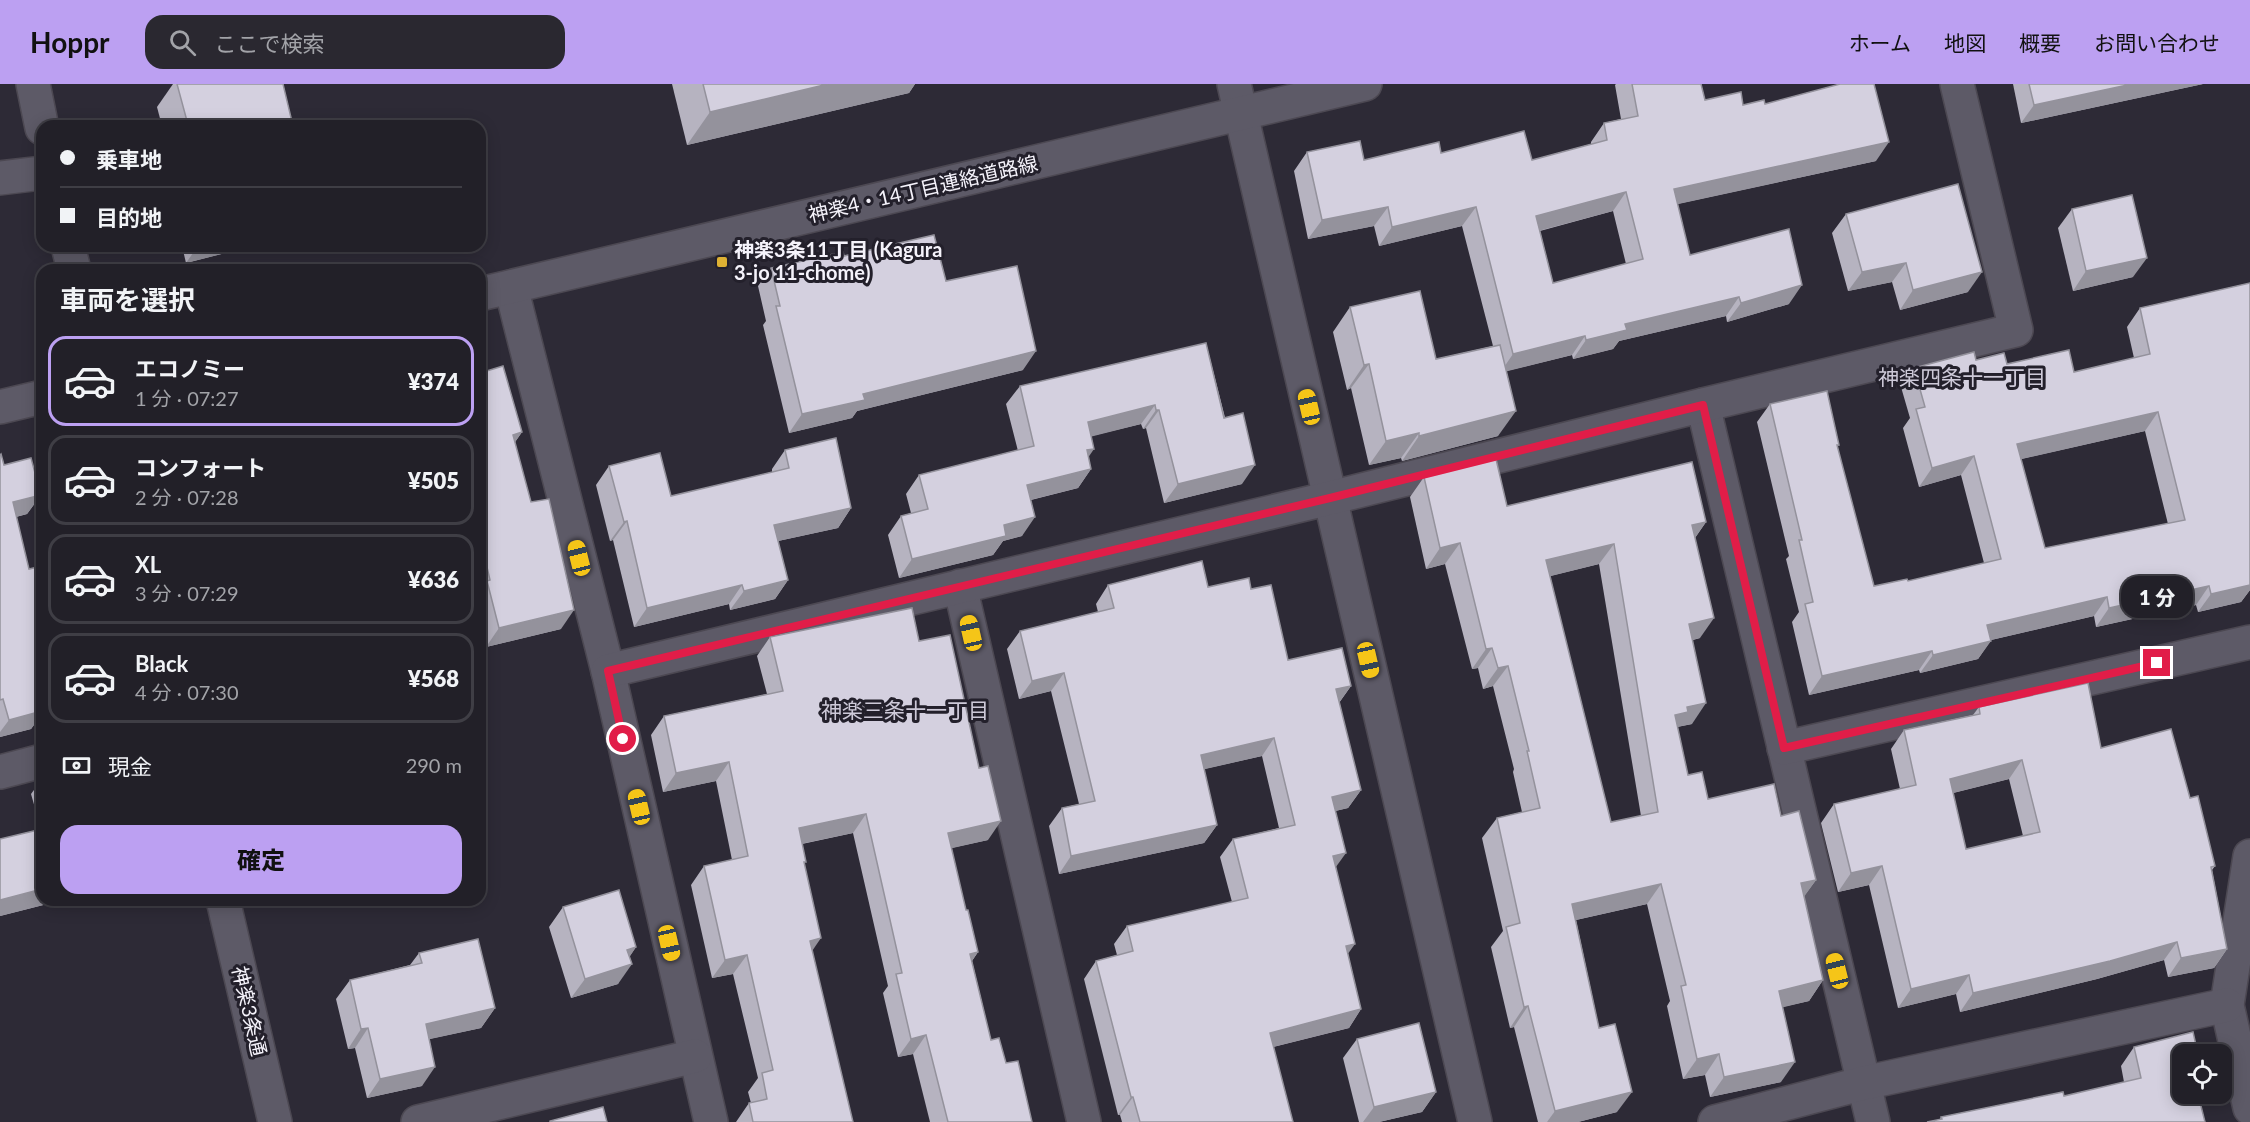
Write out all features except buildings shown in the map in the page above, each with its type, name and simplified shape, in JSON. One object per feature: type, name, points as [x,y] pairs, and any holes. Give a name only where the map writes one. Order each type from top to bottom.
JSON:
[{"type":"street","points":[[33,84],[40,120]]},
{"type":"street","name":"神楽4・14丁目連絡道路線","points":[[495,290],[1238,99],[1365,84]]},
{"type":"street","points":[[608,671],[1330,498],[2016,330],[1957,84]]},
{"type":"street","points":[[1238,99],[1475,1122]]},
{"type":"street","points":[[0,178],[36,174]]},
{"type":"street","points":[[495,290],[608,671],[711,1122]]},
{"type":"street","points":[[0,407],[36,398]]},
{"type":"street","points":[[1703,405],[1873,1122]]},
{"type":"street","points":[[960,586],[1084,1122]]},
{"type":"street","points":[[1784,748],[2250,642]]},
{"type":"street","points":[[0,772],[36,763]]},
{"type":"street","points":[[2250,856],[2227,1005],[2250,1108]]},
{"type":"street","name":"神楽3条通","points":[[224,906],[275,1122]]},
{"type":"street","points":[[1715,1122],[1864,1083],[2227,1005]]},
{"type":"street","points":[[418,1122],[695,1056]]},
{"type":"place","name":"神楽3条11丁目 (Kagura 3-jo 11-chome)","points":[[722,262]]},
{"type":"district","name":"神楽四条十一丁目","points":[[1962,378]]},
{"type":"district","name":"神楽三条十一丁目","points":[[905,711]]},
{"type":"route","points":[[623,739],[608,671],[1330,498],[1703,405],[1784,748],[2157,663]]}]
